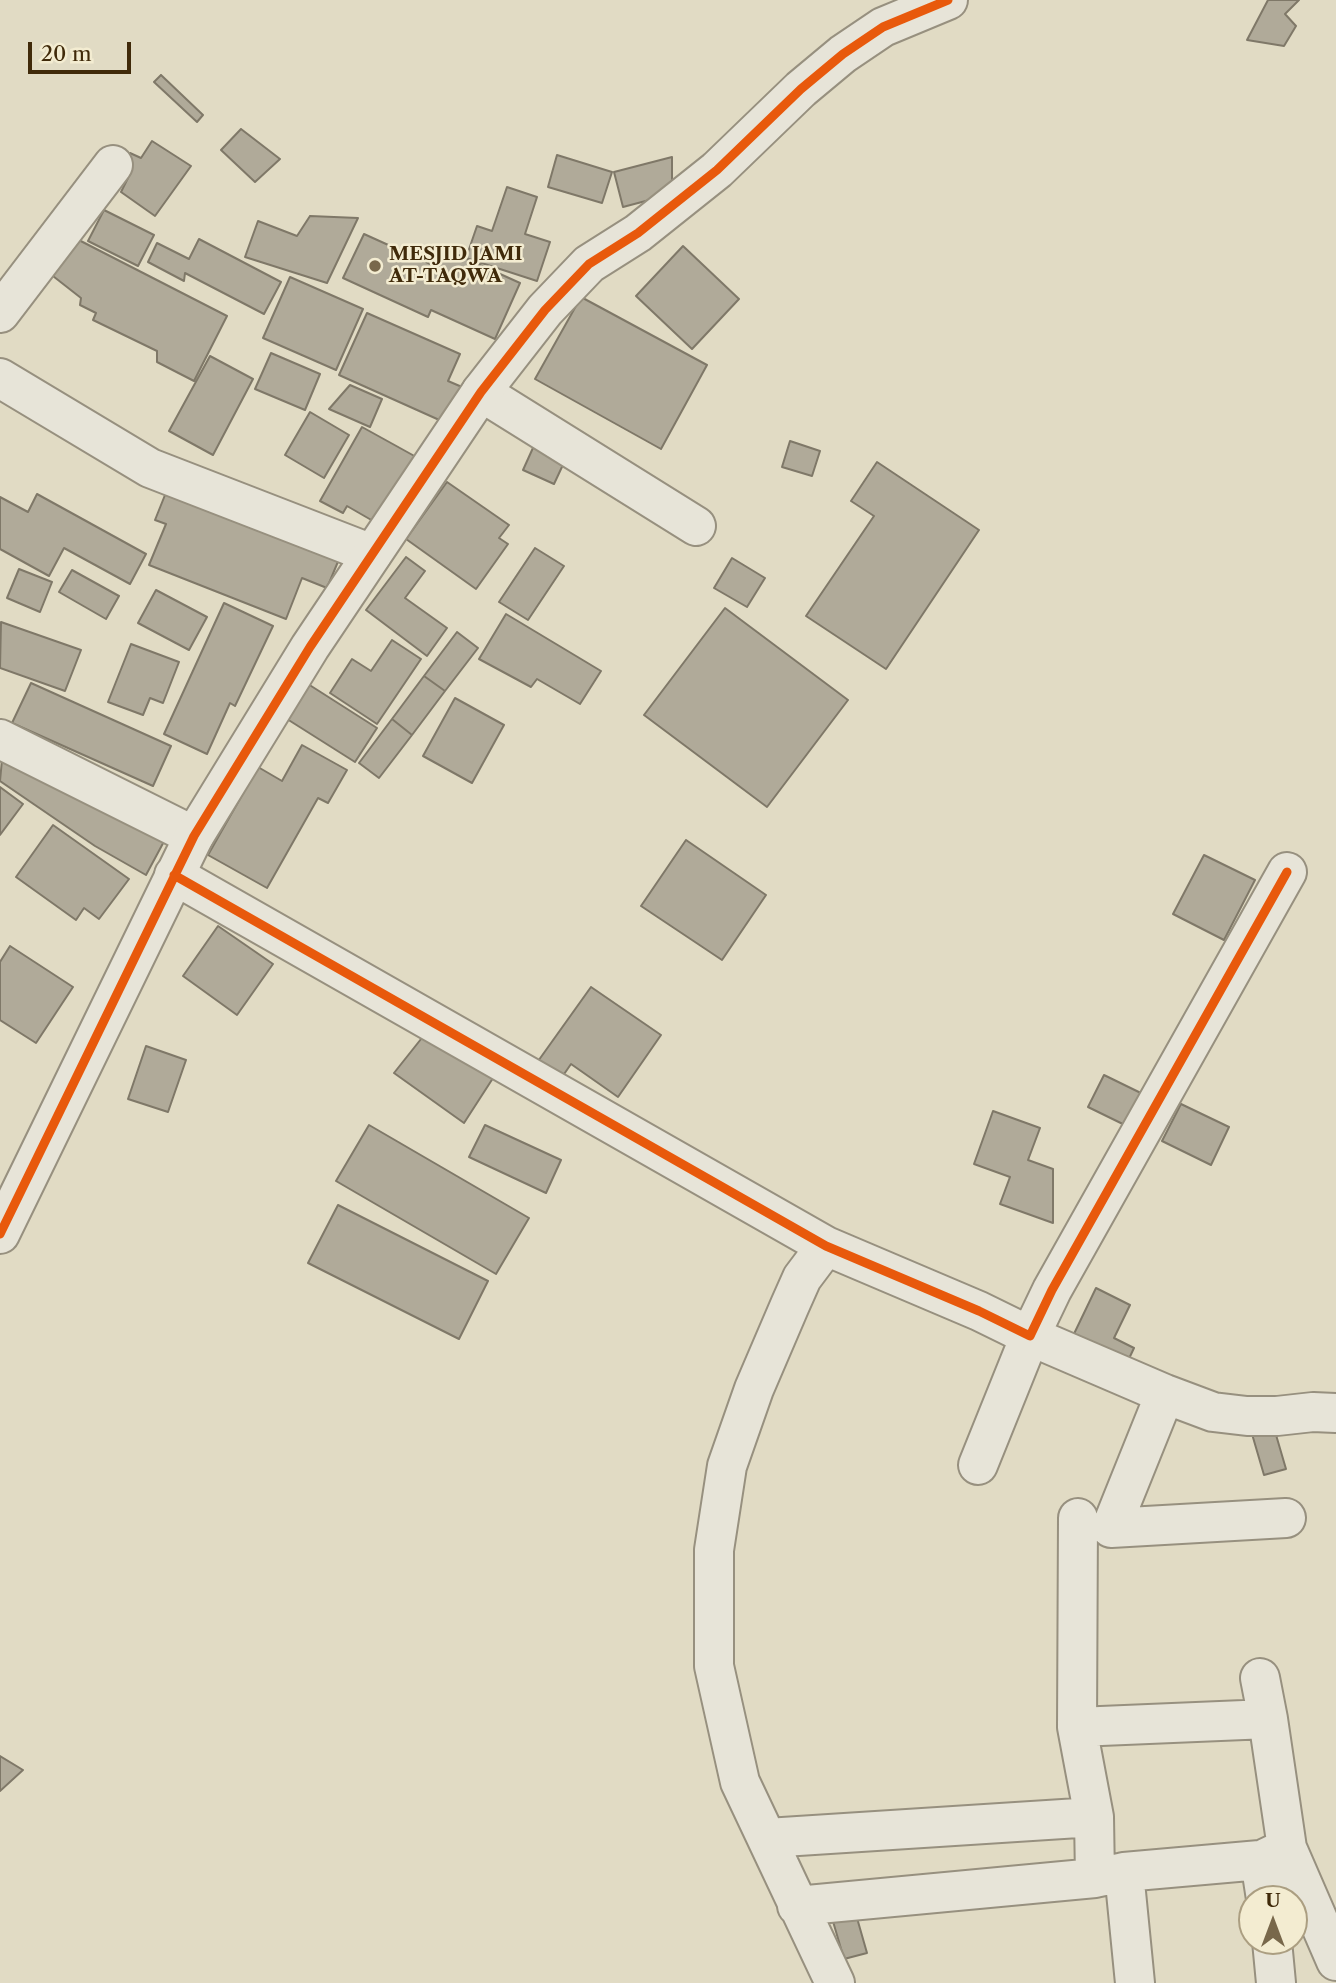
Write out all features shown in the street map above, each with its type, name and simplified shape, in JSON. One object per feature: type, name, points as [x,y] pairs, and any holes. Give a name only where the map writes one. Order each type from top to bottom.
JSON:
[{"type":"street","points":[[0,1234],[194,836],[310,647],[481,392],[545,310],[589,264],[638,233],[717,170],[801,89],[843,54],[883,27],[948,0]]},
{"type":"street","points":[[0,313],[113,165]]},
{"type":"street","points":[[0,378],[150,468],[372,554]]},
{"type":"street","points":[[481,392],[696,526]]},
{"type":"street","points":[[0,739],[194,836]]},
{"type":"street","points":[[978,1465],[1030,1336],[1052,1290],[1287,872]]},
{"type":"street","points":[[174,875],[826,1246],[1165,1394],[1213,1412],[1277,1416],[1313,1412],[1336,1413]]},
{"type":"street","points":[[826,1246],[802,1279],[754,1389],[727,1466],[714,1550],[714,1666],[740,1782],[835,1983]]},
{"type":"street","points":[[1165,1394],[1111,1528],[1286,1518]]},
{"type":"street","points":[[1078,1518],[1077,1727],[1094,1817],[1135,1983]]},
{"type":"street","points":[[1260,1678],[1268,1720],[1274,1854],[1268,1885]]},
{"type":"street","points":[[1077,1727],[1268,1720]]},
{"type":"street","points":[[767,1838],[1094,1817]]},
{"type":"street","points":[[797,1906],[1109,1875],[1274,1854]]},
{"type":"street","points":[[1274,1854],[1336,1961]]},
{"type":"street","points":[[1273,1955],[1276,1983]]},
{"type":"building","points":[[1268,0],[1299,0],[1285,14],[1296,26],[1284,46],[1247,40]]},
{"type":"building","points":[[161,75],[203,115],[197,122],[154,82]]},
{"type":"building","points":[[241,129],[280,159],[255,182],[221,150]]},
{"type":"building","points":[[152,141],[191,166],[155,216],[121,192],[128,178],[117,172],[130,153],[141,158]]},
{"type":"building","points":[[557,155],[612,172],[602,203],[548,187]]},
{"type":"building","points":[[672,157],[672,194],[623,207],[614,172]]},
{"type":"building","points":[[507,187],[537,197],[525,234],[550,242],[537,281],[466,258],[477,226],[492,231]]},
{"type":"building","points":[[104,210],[154,235],[138,266],[88,241]]},
{"type":"building","points":[[310,216],[358,218],[327,283],[245,257],[258,221],[297,236]]},
{"type":"building","points":[[364,234],[437,267],[445,249],[520,283],[495,339],[431,310],[428,317],[343,278]]},
{"type":"building","points":[[69,235],[227,316],[194,381],[157,362],[157,351],[93,320],[96,313],[80,305],[81,298],[44,269]]},
{"type":"building","points":[[199,239],[281,282],[264,314],[185,273],[184,281],[148,262],[157,243],[189,259]]},
{"type":"building","points":[[683,246],[739,299],[692,349],[636,296]]},
{"type":"building","points":[[290,277],[363,309],[336,370],[263,338]]},
{"type":"building","points":[[581,297],[707,365],[661,449],[535,379]]},
{"type":"building","points":[[367,313],[460,354],[448,381],[462,387],[446,423],[339,375]]},
{"type":"building","points":[[271,353],[320,374],[305,410],[255,389]]},
{"type":"building","points":[[210,356],[253,379],[213,455],[169,431]]},
{"type":"building","points":[[350,385],[382,399],[370,427],[329,409]]},
{"type":"building","points":[[310,412],[349,435],[324,478],[285,455]]},
{"type":"building","points":[[362,427],[418,458],[380,525],[347,506],[343,513],[320,501]]},
{"type":"building","points":[[537,439],[568,454],[554,484],[523,470]]},
{"type":"building","points":[[790,441],[820,451],[812,476],[782,467]]},
{"type":"building","points":[[877,462],[979,530],[886,669],[806,616],[874,516],[851,501]]},
{"type":"building","points":[[447,482],[509,525],[499,538],[508,544],[476,589],[406,539]]},
{"type":"building","points":[[169,485],[342,552],[327,588],[302,578],[286,619],[149,565],[166,524],[155,520]]},
{"type":"building","points":[[37,494],[146,554],[130,584],[64,548],[49,576],[0,549],[0,497],[28,512]]},
{"type":"building","points":[[535,548],[564,566],[528,620],[499,602]]},
{"type":"building","points":[[406,557],[425,571],[405,598],[447,628],[427,656],[366,610]]},
{"type":"building","points":[[732,558],[765,578],[747,607],[714,588]]},
{"type":"building","points":[[19,569],[52,582],[40,612],[7,598]]},
{"type":"building","points":[[72,570],[119,596],[106,619],[59,592]]},
{"type":"building","points":[[156,590],[207,617],[189,650],[138,623]]},
{"type":"building","points":[[224,603],[273,626],[235,706],[230,703],[207,754],[164,734]]},
{"type":"building","points":[[725,608],[848,700],[767,807],[644,715]]},
{"type":"building","points":[[506,614],[601,671],[580,704],[537,679],[531,687],[479,659]]},
{"type":"building","points":[[1,622],[81,650],[65,691],[0,668]]},
{"type":"building","points":[[457,632],[478,648],[445,691],[424,676]]},
{"type":"building","points":[[392,640],[421,659],[377,724],[330,693],[352,659],[371,671]]},
{"type":"building","points":[[131,644],[179,662],[163,703],[150,698],[143,715],[108,702]]},
{"type":"building","points":[[424,676],[445,691],[412,735],[392,719]]},
{"type":"building","points":[[31,683],[171,746],[153,786],[12,723]]},
{"type":"building","points":[[308,684],[377,728],[355,762],[287,719]]},
{"type":"building","points":[[455,698],[504,725],[472,783],[423,756]]},
{"type":"building","points":[[392,719],[412,735],[379,778],[359,763]]},
{"type":"building","points":[[302,745],[347,770],[328,803],[318,798],[267,888],[208,855],[258,767],[282,781]]},
{"type":"building","points":[[3,749],[168,834],[146,875],[95,846],[0,781]]},
{"type":"building","points":[[0,787],[23,804],[0,835]]},
{"type":"building","points":[[53,825],[129,879],[99,919],[84,908],[76,920],[16,877]]},
{"type":"building","points":[[686,840],[766,895],[722,960],[641,906]]},
{"type":"building","points":[[1204,855],[1255,880],[1224,940],[1173,914]]},
{"type":"building","points":[[218,926],[273,964],[237,1015],[183,976]]},
{"type":"building","points":[[10,946],[73,987],[36,1043],[0,1020],[0,962]]},
{"type":"building","points":[[591,987],[661,1035],[618,1097],[571,1064],[560,1080],[536,1064]]},
{"type":"building","points":[[425,1034],[495,1075],[464,1123],[394,1073]]},
{"type":"building","points":[[146,1046],[186,1060],[168,1112],[128,1099]]},
{"type":"building","points":[[1104,1075],[1149,1097],[1133,1129],[1088,1107]]},
{"type":"building","points":[[1181,1104],[1229,1127],[1211,1165],[1162,1141]]},
{"type":"building","points":[[993,1111],[1040,1128],[1028,1160],[1053,1169],[1053,1223],[1000,1204],[1010,1177],[974,1164]]},
{"type":"building","points":[[369,1125],[529,1218],[496,1274],[336,1181]]},
{"type":"building","points":[[485,1125],[561,1160],[546,1193],[469,1157]]},
{"type":"building","points":[[338,1205],[488,1281],[459,1339],[308,1263]]},
{"type":"building","points":[[1096,1288],[1130,1305],[1114,1338],[1134,1348],[1126,1365],[1072,1338]]},
{"type":"building","points":[[1274,1428],[1286,1469],[1264,1475],[1252,1434]]},
{"type":"building","points":[[0,1756],[23,1770],[0,1791]]},
{"type":"building","points":[[855,1911],[867,1953],[844,1959],[832,1918]]},
{"type":"cycle path","points":[[0,1234],[194,836],[310,647],[481,392],[545,310],[589,264],[638,233],[717,170],[801,89],[843,54],[883,27],[948,0]]},
{"type":"cycle path","points":[[174,875],[826,1246],[979,1311],[1030,1336],[1052,1290],[1287,872]]},
{"type":"place","name":"MESJID JAMI AT-TAQWA","points":[[375,266]]}]
